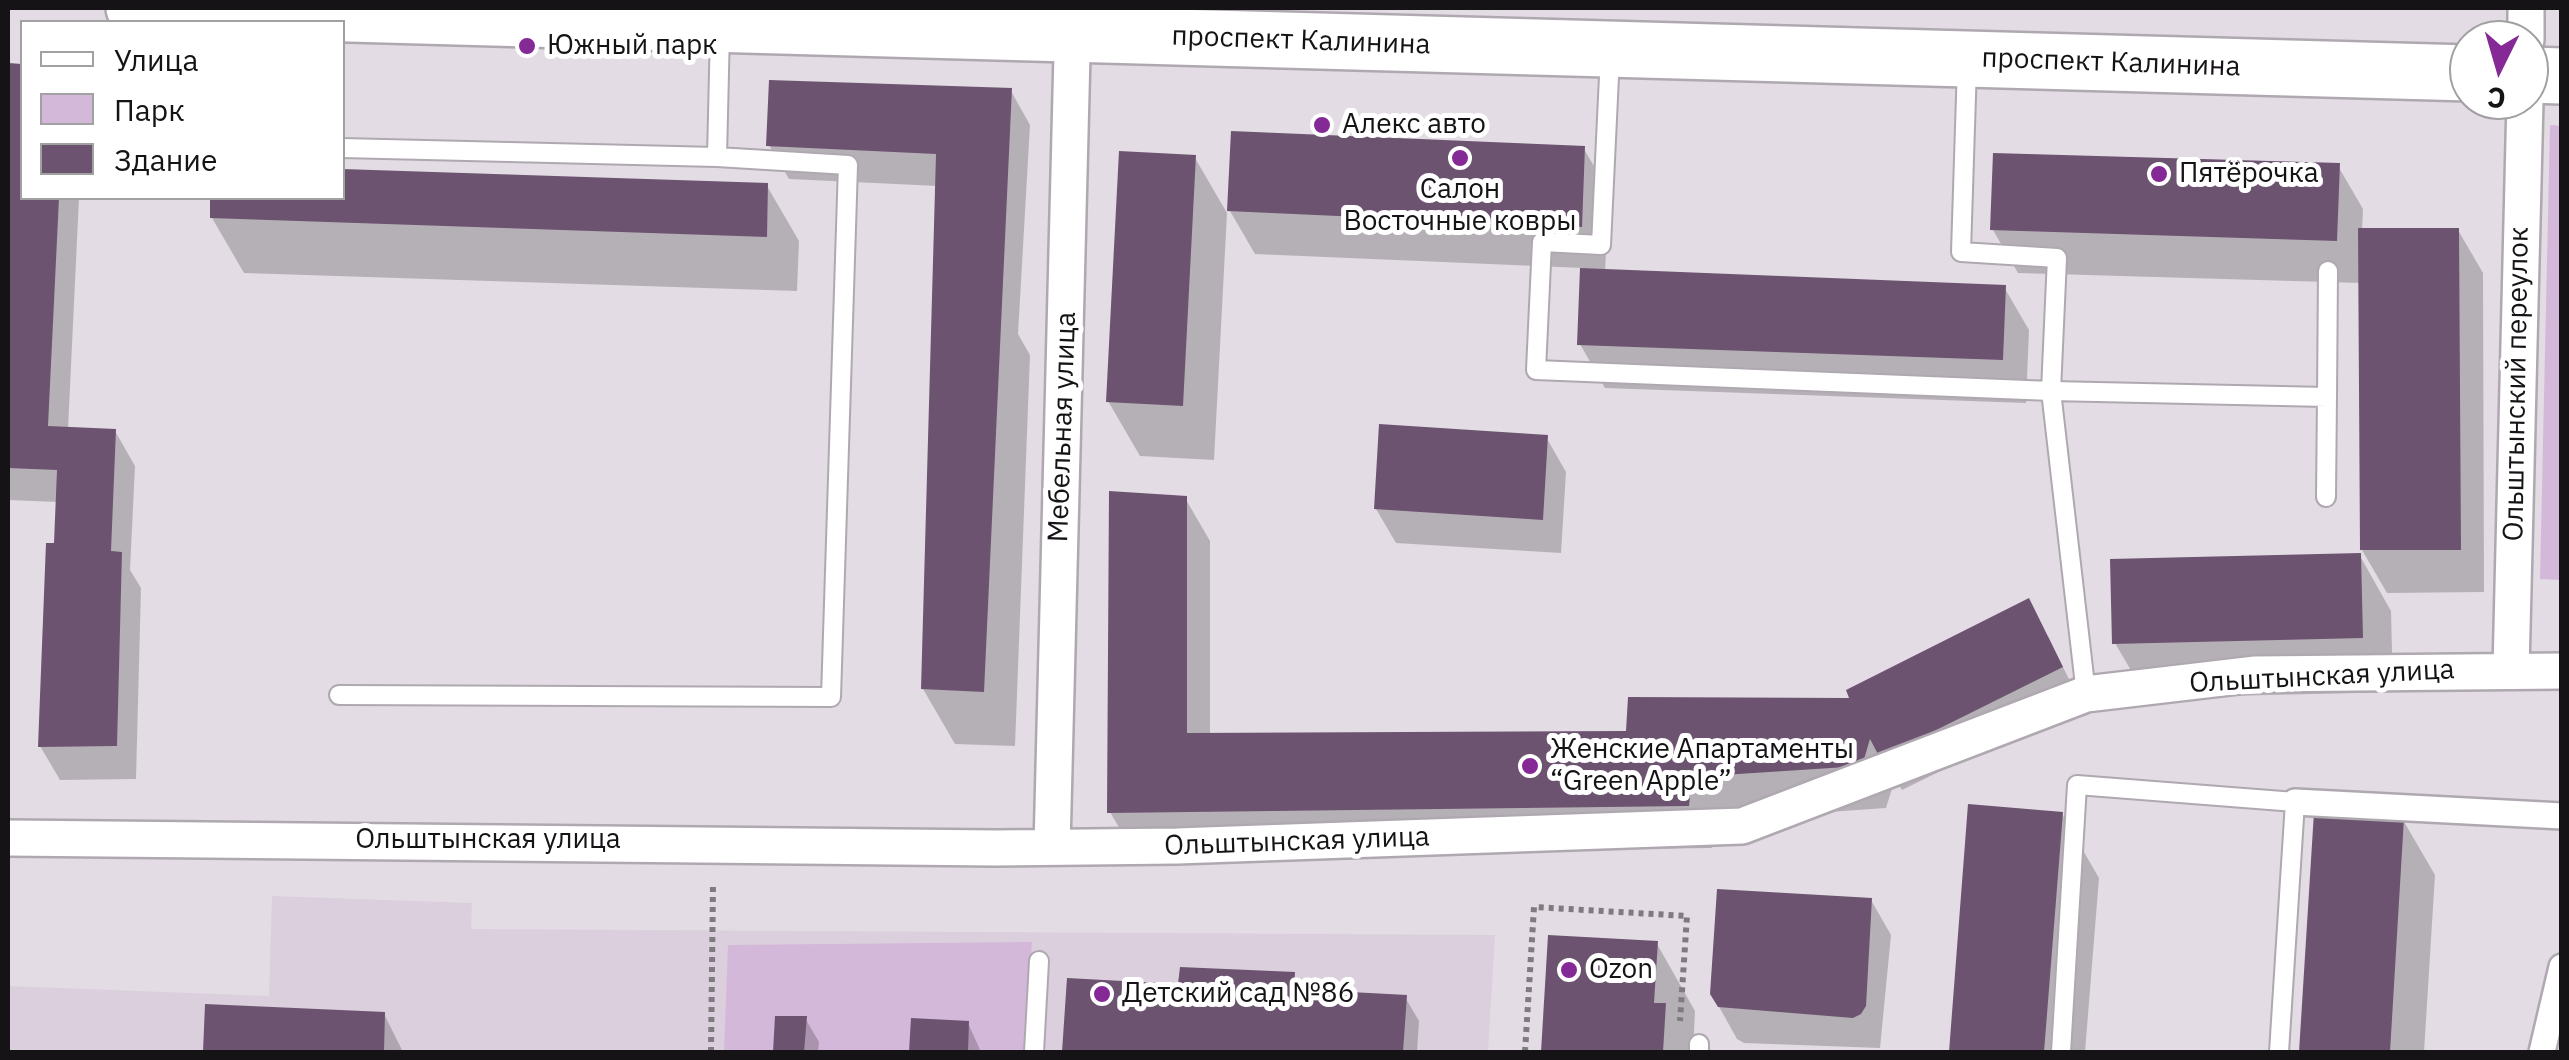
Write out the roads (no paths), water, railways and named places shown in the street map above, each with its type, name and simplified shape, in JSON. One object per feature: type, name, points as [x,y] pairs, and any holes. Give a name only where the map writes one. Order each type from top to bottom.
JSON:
[{"type":"main road","name":"проспект Калинина","points":[[134,8],[720,24],[1073,21],[1610,50],[2449,72]]},
{"type":"street","name":"Мебельная улица","points":[[1052,847],[1073,21]]},
{"type":"street","name":"Ольштынский переулок","points":[[2511,669],[2524,120]]},
{"type":"street","name":"Ольштынская улица","points":[[8,838],[1052,847],[1742,826],[2086,694],[2256,674],[2562,671]]},
{"type":"street","points":[[2295,802],[2562,816]]},
{"type":"street","points":[[2542,1052],[2562,967]]},
{"type":"lane","points":[[717,157],[720,24]]},
{"type":"lane","points":[[1610,50],[1601,245],[1542,242],[1536,370],[2051,391],[2327,397]]},
{"type":"lane","points":[[1967,60],[1961,252],[2057,258],[2051,391],[2086,694]]},
{"type":"lane","points":[[340,696],[831,697],[848,165],[717,157],[345,148]]},
{"type":"lane","points":[[2326,498],[2328,271]]},
{"type":"lane","points":[[2061,1052],[2077,785],[2295,802],[2279,1052]]},
{"type":"lane","points":[[1034,1052],[1039,961]]},
{"type":"place","name":"Южный парк","points":[[527,46]]},
{"type":"place","name":"Алекс авто","points":[[1322,125]]},
{"type":"place","name":"Салон Восточные ковры","points":[[1460,158]]},
{"type":"place","name":"Пятёрочка","points":[[2159,174]]},
{"type":"place","name":"Женские Апартаменты “Green Apple”","points":[[1530,766]]},
{"type":"place","name":"Ozon","points":[[1569,970]]},
{"type":"place","name":"Детский сад №86","points":[[1102,994]]}]
